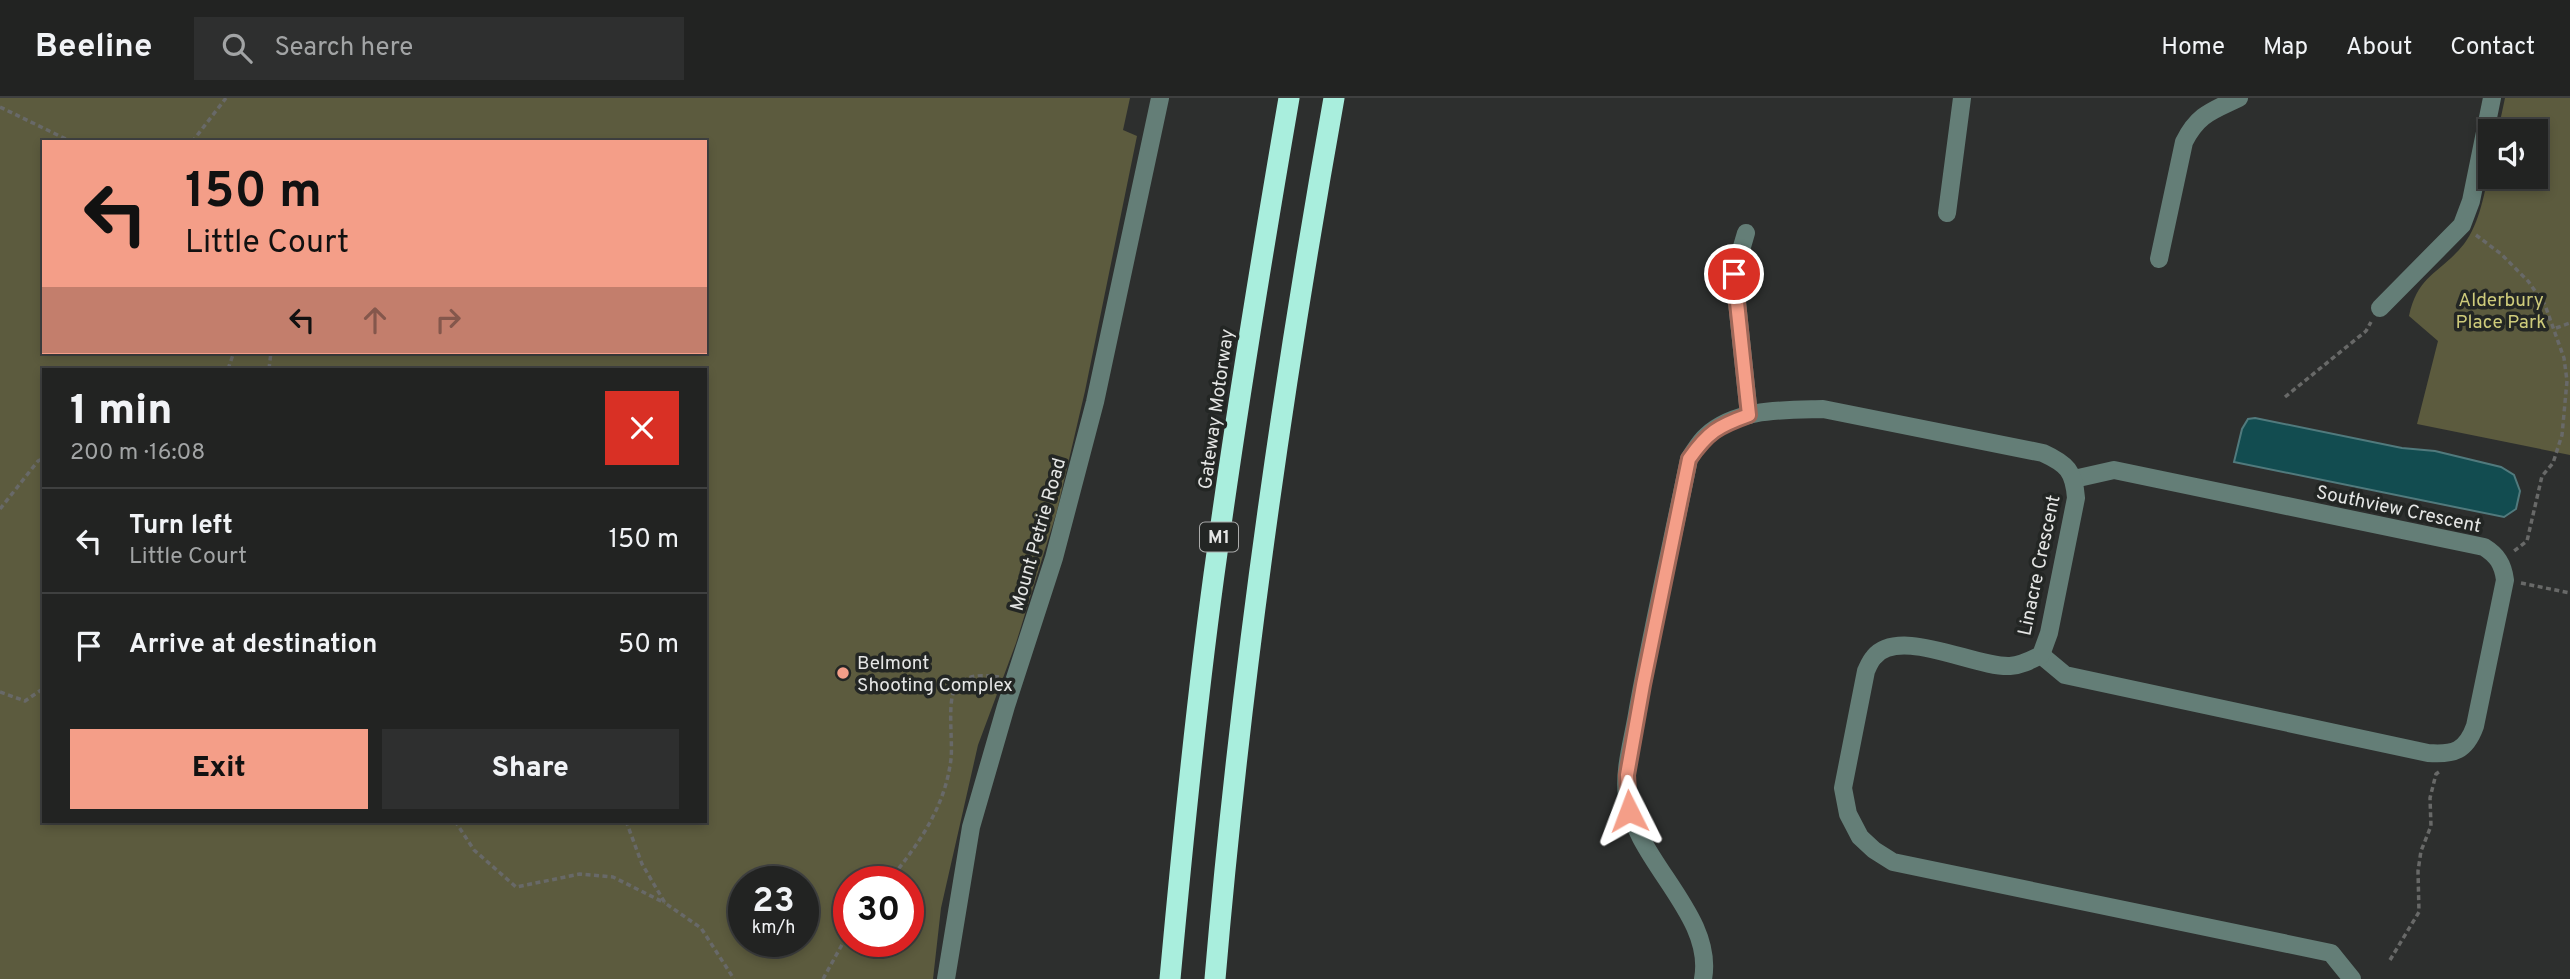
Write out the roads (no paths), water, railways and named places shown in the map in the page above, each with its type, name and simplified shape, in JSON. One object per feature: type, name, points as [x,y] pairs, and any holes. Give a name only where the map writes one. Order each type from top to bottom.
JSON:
[{"type":"highway","name":"Gateway Motorway","points":[[1170,979],[1187,796],[1216,556],[1246,350],[1289,98]]},
{"type":"highway","name":"M1","points":[[1215,979],[1252,638],[1289,365],[1334,98]]},
{"type":"street","name":"Mount Petrie Road","points":[[946,979],[971,827],[1014,679],[1054,558],[1095,402],[1160,98]]},
{"type":"street","points":[[1947,213],[1962,98]]},
{"type":"street","points":[[2160,259],[2184,142],[2193,125],[2208,113],[2239,98]]},
{"type":"street","points":[[2380,308],[2462,225],[2471,201],[2492,98]]},
{"type":"street","points":[[1745,233],[1734,274],[1749,415]]},
{"type":"street","name":"Linacre Crescent","points":[[1703,979],[1705,968],[1699,933],[1637,833],[1629,811],[1627,775],[1689,459],[1706,436],[1732,421],[1749,415],[1786,410],[1823,409],[2043,453],[2063,462],[2074,479],[2076,498],[2049,633],[2041,655],[2028,662],[2008,666],[1911,646],[1891,647],[1874,655],[1866,671],[1843,788],[1848,814],[1860,837],[1893,862],[2331,953],[2353,979]]},
{"type":"street","name":"Southview Crescent","points":[[2041,655],[2065,675],[2428,753],[2446,754],[2470,741],[2505,580],[2503,568],[2494,553],[2484,547],[2114,470],[2074,479]]},
{"type":"water","points":[[2255,418],[2402,448],[2435,451],[2501,467],[2514,475],[2520,491],[2516,509],[2504,517],[2234,462],[2242,429],[2248,419]]},
{"type":"place","name":"Belmont Shooting Complex","points":[[843,673]]},
{"type":"park label","name":"Alderbury Place Park","points":[[2501,310]]}]
